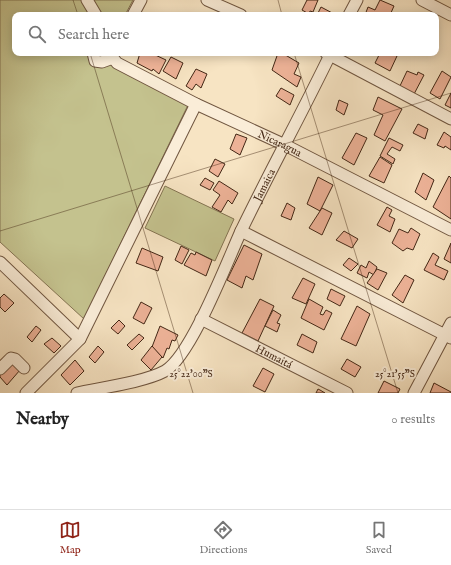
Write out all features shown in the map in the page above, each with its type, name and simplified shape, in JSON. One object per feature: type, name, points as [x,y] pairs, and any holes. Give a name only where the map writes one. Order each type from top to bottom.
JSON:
[{"type":"street","points":[[87,0],[94,12]]},
{"type":"street","points":[[135,12],[141,0]]},
{"type":"street","points":[[208,0],[234,12]]},
{"type":"street","points":[[351,12],[357,0]]},
{"type":"street","points":[[422,0],[451,14]]},
{"type":"street","points":[[94,56],[95,61],[102,62],[111,56]]},
{"type":"street","name":"Nicaragua","points":[[114,56],[117,63],[196,104],[285,145],[451,230]]},
{"type":"street","name":"Jamaica","points":[[77,393],[148,377],[166,370],[179,357],[201,319],[241,231],[328,56]]},
{"type":"street","points":[[333,56],[451,119]]},
{"type":"street","points":[[26,393],[80,339],[196,104]]},
{"type":"street","points":[[241,231],[448,337]]},
{"type":"street","points":[[0,262],[80,339]]},
{"type":"street","name":"Humaitá","points":[[201,319],[347,393]]},
{"type":"street","points":[[414,393],[448,337],[451,323]]},
{"type":"street","points":[[0,370],[11,358],[15,359],[24,368]]},
{"type":"shaded area","points":[[0,0],[133,0],[127,12],[12,12],[12,56],[103,56],[188,105],[84,319],[0,242]]},
{"type":"shaded area","points":[[165,186],[234,219],[215,261],[145,228]]},
{"type":"building","points":[[307,0],[318,0],[313,12],[306,12],[302,10]]},
{"type":"building","points":[[380,0],[394,6],[391,12],[366,12],[368,7],[375,10]]},
{"type":"building","points":[[321,7],[330,12],[318,12]]},
{"type":"building","points":[[139,56],[157,56],[166,60],[159,74],[153,69],[152,71],[137,63]]},
{"type":"building","points":[[277,56],[287,56],[299,63],[294,74],[301,77],[297,87],[272,70]]},
{"type":"building","points":[[378,56],[397,56],[390,71],[375,63]]},
{"type":"building","points":[[171,57],[183,63],[176,79],[163,71]]},
{"type":"building","points":[[196,69],[207,74],[201,88],[196,84],[192,90],[186,86]]},
{"type":"building","points":[[407,71],[417,75],[418,72],[424,75],[413,96],[399,88]]},
{"type":"building","points":[[442,71],[451,77],[440,99],[430,93]]},
{"type":"building","points":[[281,88],[294,95],[290,105],[276,96]]},
{"type":"building","points":[[451,93],[451,108],[445,105]]},
{"type":"building","points":[[378,97],[402,109],[385,141],[374,135],[383,115],[373,110]]},
{"type":"building","points":[[339,100],[348,104],[344,115],[336,110]]},
{"type":"building","points":[[418,124],[428,129],[425,139],[413,133]]},
{"type":"building","points":[[444,132],[451,137],[451,150],[445,146],[444,148],[437,145]]},
{"type":"building","points":[[356,133],[367,138],[354,165],[342,158]]},
{"type":"building","points":[[236,134],[247,138],[240,155],[230,149]]},
{"type":"building","points":[[389,138],[403,145],[400,151],[392,147],[387,154],[395,159],[393,164],[380,156]]},
{"type":"building","points":[[380,157],[392,165],[384,183],[369,176]]},
{"type":"building","points":[[215,159],[225,164],[218,177],[209,171]]},
{"type":"building","points":[[423,173],[434,180],[426,200],[415,192]]},
{"type":"building","points":[[449,176],[451,178],[451,219],[433,207]]},
{"type":"building","points":[[318,177],[333,185],[320,211],[307,204]]},
{"type":"building","points":[[205,178],[214,183],[210,190],[200,185]]},
{"type":"building","points":[[219,181],[238,193],[232,204],[228,200],[221,212],[212,207],[220,195],[213,190]]},
{"type":"building","points":[[287,203],[295,208],[291,220],[281,216]]},
{"type":"building","points":[[387,207],[392,210],[389,216],[395,219],[390,232],[377,225]]},
{"type":"building","points":[[322,208],[332,213],[322,235],[309,228]]},
{"type":"building","points":[[411,228],[420,234],[413,250],[407,248],[403,251],[392,243],[399,229],[408,233]]},
{"type":"building","points":[[344,231],[358,239],[352,248],[336,240]]},
{"type":"building","points":[[451,243],[451,263],[444,259]]},
{"type":"building","points":[[244,245],[262,254],[253,280],[246,276],[242,288],[227,280]]},
{"type":"building","points":[[181,246],[189,250],[182,264],[175,260]]},
{"type":"building","points":[[142,248],[163,257],[158,271],[136,263]]},
{"type":"building","points":[[196,252],[212,260],[206,276],[184,265],[191,253],[195,255]]},
{"type":"building","points":[[433,253],[439,257],[435,265],[448,271],[444,280],[424,270]]},
{"type":"building","points":[[349,258],[358,264],[351,271],[343,265]]},
{"type":"building","points":[[369,261],[377,267],[374,275],[369,272],[367,278],[357,273],[361,265],[366,268]]},
{"type":"building","points":[[377,269],[387,273],[378,290],[367,283]]},
{"type":"building","points":[[405,275],[414,280],[403,303],[392,295]]},
{"type":"building","points":[[303,278],[315,284],[306,304],[292,298]]},
{"type":"building","points":[[331,289],[345,296],[340,306],[327,299]]},
{"type":"building","points":[[4,294],[14,303],[5,312],[0,307],[0,298]]},
{"type":"building","points":[[260,299],[274,306],[258,341],[242,333]]},
{"type":"building","points":[[309,299],[323,307],[320,314],[323,315],[326,310],[332,313],[324,330],[301,318]]},
{"type":"building","points":[[141,302],[152,308],[144,324],[133,318]]},
{"type":"building","points":[[357,306],[370,314],[356,346],[341,339]]},
{"type":"building","points":[[273,310],[281,315],[277,323],[280,324],[277,332],[265,326]]},
{"type":"building","points":[[119,320],[125,326],[118,334],[111,328]]},
{"type":"building","points":[[36,326],[41,330],[32,342],[27,337]]},
{"type":"building","points":[[160,326],[178,335],[175,341],[172,340],[169,349],[167,348],[163,358],[152,347]]},
{"type":"building","points":[[139,334],[144,338],[132,350],[127,345]]},
{"type":"building","points":[[302,334],[317,342],[313,353],[297,345]]},
{"type":"building","points":[[52,338],[61,346],[54,353],[44,344]]},
{"type":"building","points":[[98,346],[104,352],[95,363],[89,357]]},
{"type":"building","points":[[152,346],[162,357],[151,370],[141,360]]},
{"type":"building","points":[[347,359],[361,367],[355,377],[341,369]]},
{"type":"building","points":[[75,360],[84,371],[70,385],[61,375]]},
{"type":"building","points":[[12,363],[20,370],[7,385],[0,375]]},
{"type":"building","points":[[263,368],[274,374],[265,392],[253,386]]},
{"type":"building","points":[[384,381],[400,389],[398,393],[378,393]]},
{"type":"building","points":[[434,383],[451,392],[451,393],[430,393]]},
{"type":"building","points":[[318,389],[320,390],[325,393],[316,393]]}]
